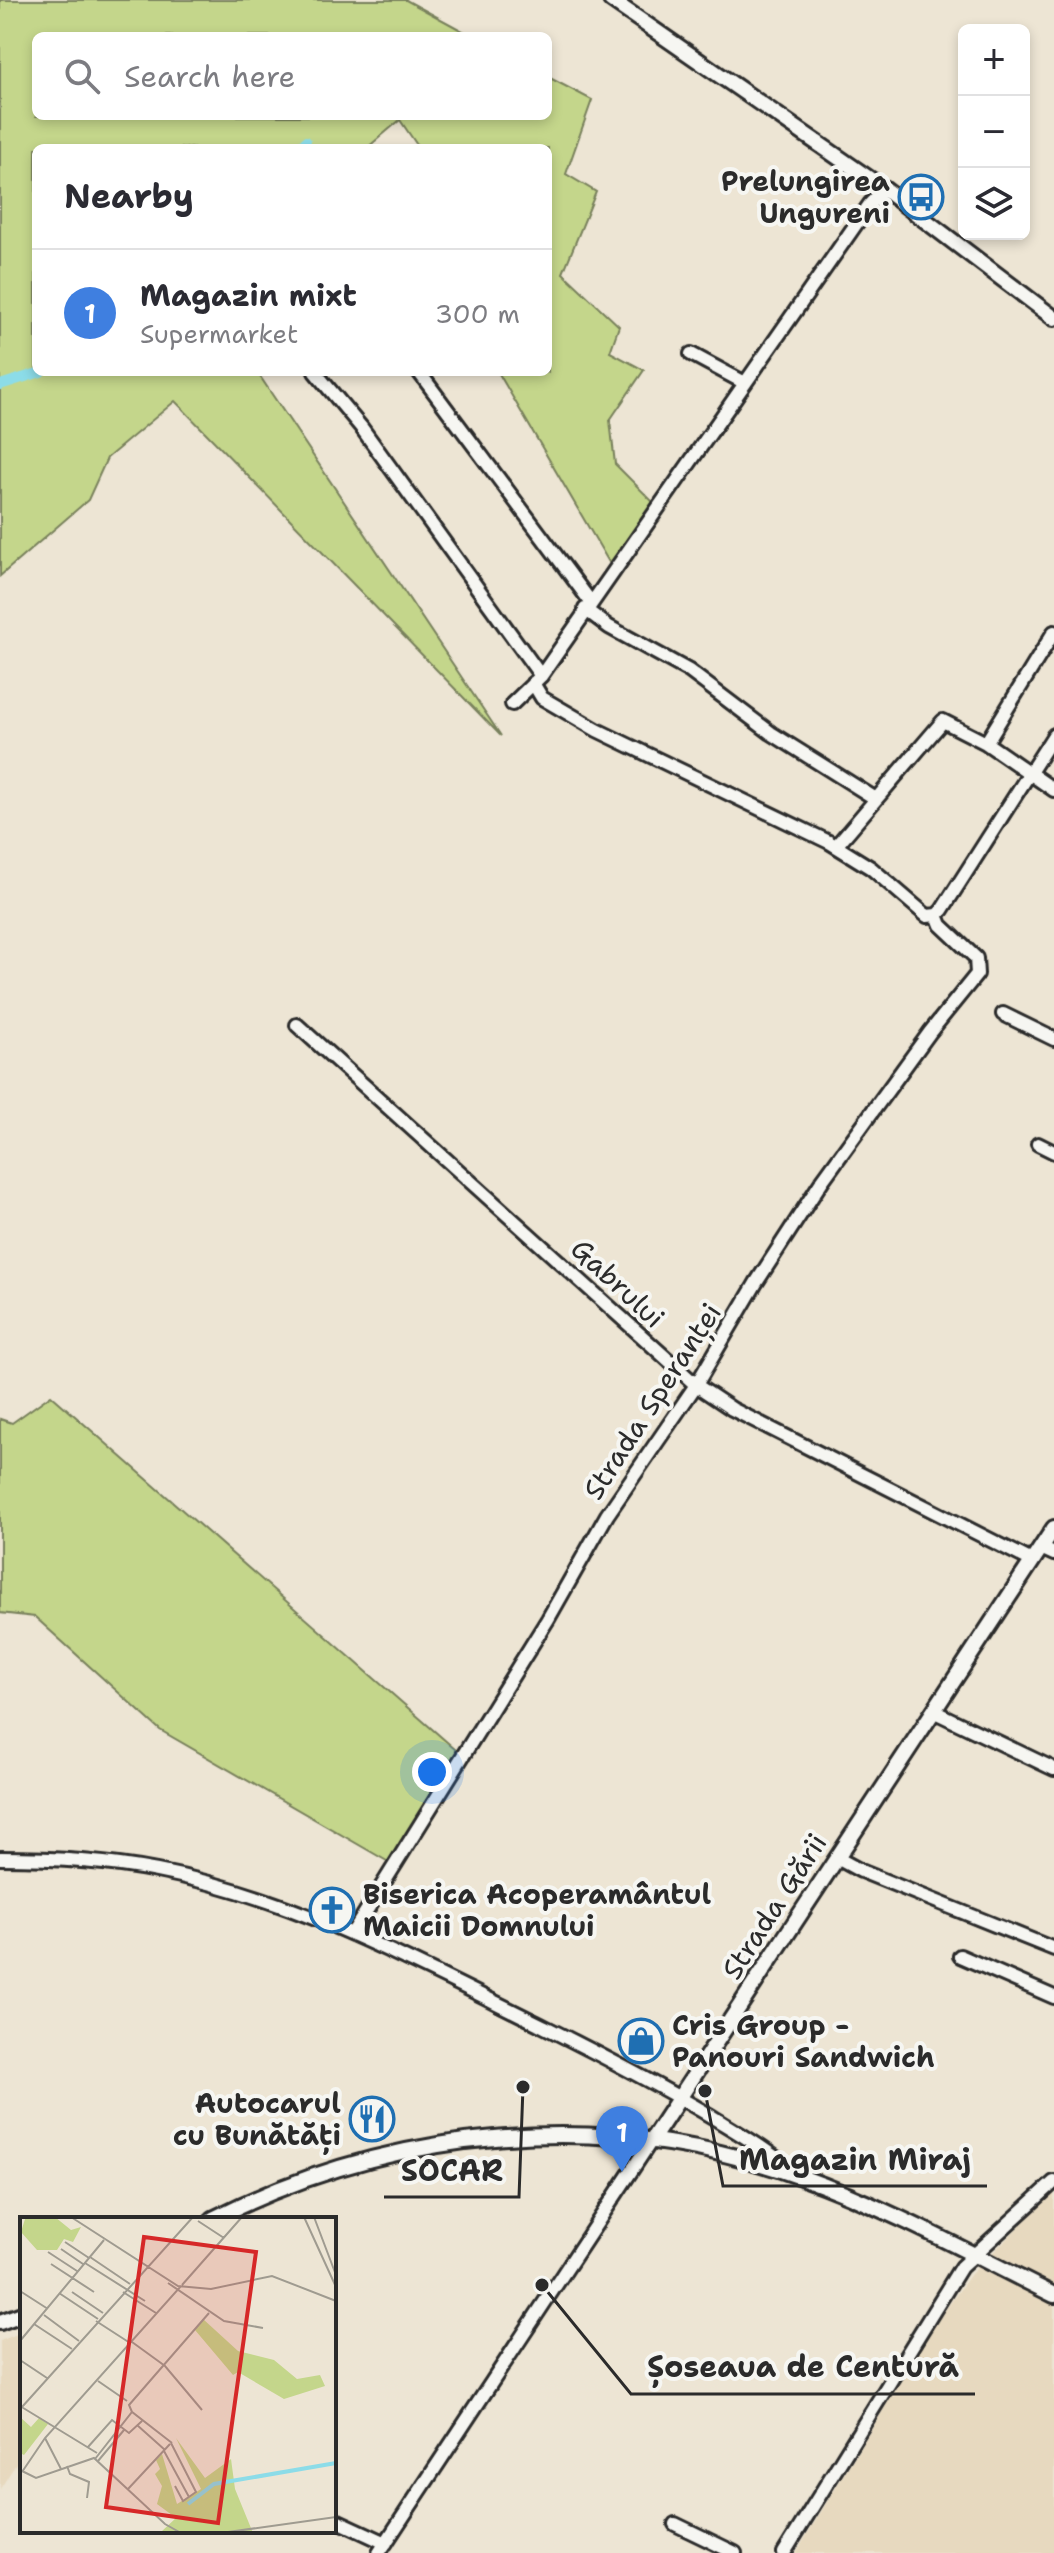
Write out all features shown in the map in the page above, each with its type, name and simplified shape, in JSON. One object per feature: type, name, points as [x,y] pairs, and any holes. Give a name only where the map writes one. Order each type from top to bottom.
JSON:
[{"type":"main road","points":[[611,0],[884,189],[1054,318]]},
{"type":"main road","name":"Strada Gării","points":[[651,2141],[933,1711],[1042,1554],[1054,1528]]},
{"type":"main road","points":[[217,2217],[321,2174],[373,2158],[429,2146],[543,2135],[651,2141],[721,2153],[799,2176],[855,2198],[1054,2295]]},
{"type":"main road","points":[[0,2322],[20,2315]]},
{"type":"street","points":[[512,704],[537,679],[870,204],[884,189]]},
{"type":"street","points":[[691,354],[745,383]]},
{"type":"street","name":"Strada Speranței","points":[[318,376],[361,427],[537,679],[542,698],[597,730],[836,846],[871,868],[932,916],[976,958],[977,974],[930,1032],[822,1181],[756,1283],[696,1385],[607,1515],[548,1619],[352,1934]]},
{"type":"street","points":[[422,376],[588,605],[609,627],[689,671],[771,733],[876,799]]},
{"type":"street","points":[[986,743],[1054,632]]},
{"type":"street","points":[[836,846],[943,721],[986,743],[1054,790]]},
{"type":"street","points":[[932,916],[1054,735]]},
{"type":"street","points":[[1003,1014],[1054,1039]]},
{"type":"street","name":"Gabrului","points":[[297,1025],[696,1385],[732,1409],[1042,1554]]},
{"type":"street","points":[[1038,1144],[1054,1152]]},
{"type":"street","points":[[933,1711],[1054,1769]]},
{"type":"street","points":[[0,1858],[104,1864],[203,1881],[352,1934],[606,2057],[765,2149],[799,2176]]},
{"type":"street","points":[[837,1858],[861,1871],[1054,1949]]},
{"type":"street","points":[[960,1956],[1054,1997]]},
{"type":"street","name":"Strada Gării","points":[[382,2548],[651,2141]]},
{"type":"street","points":[[784,2553],[961,2267],[1054,2182]]},
{"type":"street","points":[[336,2520],[382,2548]]},
{"type":"street","points":[[675,2524],[735,2553]]},
{"type":"shaded area","points":[[1054,2192],[1054,2553],[796,2553],[939,2319],[971,2274]]},
{"type":"shaded area","points":[[20,2333],[20,2457],[0,2489],[0,2341]]},
{"type":"green space","points":[[0,0],[406,0],[465,32],[32,32],[32,120],[400,120],[372,144],[32,144],[32,376],[260,376],[501,736],[175,401],[107,458],[88,500],[0,576]]},
{"type":"green space","points":[[552,79],[592,100],[566,174],[596,192],[563,273],[619,326],[610,352],[644,370],[610,420],[615,464],[655,504],[610,564],[500,376],[552,376],[552,144],[416,144],[400,120],[552,120]]},
{"type":"green space","points":[[51,1395],[464,1757],[399,1868],[160,1730],[35,1617],[0,1613],[0,1419],[12,1423]]},
{"type":"waterway","points":[[303,144],[306,141]]},
{"type":"waterway","points":[[0,385],[32,375]]},
{"type":"place","name":"Prelungirea Ungureni","points":[[921,197]]},
{"type":"place","name":"Biserica Acoperamântul Maicii Domnului","points":[[332,1910]]},
{"type":"place","name":"Cris Group - Panouri Sandwich","points":[[641,2041]]},
{"type":"place","name":"SOCAR","points":[[523,2087]]},
{"type":"place","name":"Magazin Miraj","points":[[705,2091]]},
{"type":"place","name":"Autocarul cu Bunătăți","points":[[372,2119]]},
{"type":"place","name":"Magazin mixt","points":[[622,2172]]},
{"type":"place","name":"Șoseaua de Centură","points":[[542,2285]]}]
